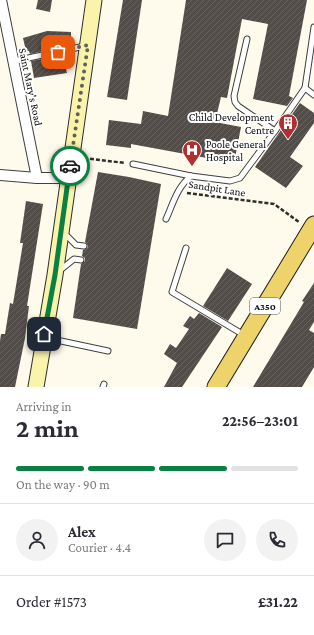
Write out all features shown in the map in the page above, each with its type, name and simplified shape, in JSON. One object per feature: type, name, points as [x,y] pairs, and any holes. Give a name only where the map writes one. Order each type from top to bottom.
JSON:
[{"type":"main road","points":[[38,383],[94,0]]},
{"type":"main road","name":"A350","points":[[216,387],[313,228]]},
{"type":"street","name":"Saint Mary's Road","points":[[1,0],[37,178]]},
{"type":"street","points":[[0,175],[37,178],[69,178]]},
{"type":"lane","points":[[133,164],[191,176],[230,181],[240,178],[305,88],[314,27]]},
{"type":"lane","points":[[247,39],[234,96],[235,102],[238,106],[275,131]]},
{"type":"lane","points":[[14,61],[88,45]]},
{"type":"lane","points":[[305,88],[314,95]]},
{"type":"lane","points":[[166,219],[179,188],[184,181],[191,176]]},
{"type":"lane","points":[[61,229],[76,245],[84,246]]},
{"type":"lane","points":[[186,248],[172,292],[247,336]]},
{"type":"lane","points":[[55,275],[74,259],[81,260]]},
{"type":"lane","points":[[44,337],[108,351]]},
{"type":"path","points":[[72,156],[133,164]]},
{"type":"path","name":"Sandpit Lane","points":[[179,188],[184,193],[274,204],[313,228]]},
{"type":"building","points":[[38,0],[52,0],[50,12],[36,9]]},
{"type":"building","points":[[123,0],[142,0],[127,100],[107,97]]},
{"type":"building","points":[[186,0],[307,0],[289,96],[293,98],[287,106],[253,99],[268,24],[242,19],[227,98],[221,97],[215,122],[241,127],[234,163],[131,144],[131,148],[106,145],[109,120],[141,124],[143,111],[168,116]]},
{"type":"building","points":[[47,31],[71,32],[71,41],[63,43],[61,47],[30,54],[29,51],[26,51],[23,38]]},
{"type":"building","points":[[63,55],[67,73],[34,78],[31,61]]},
{"type":"building","name":"Child Development Centre","points":[[300,103],[314,113],[314,123],[290,157],[303,166],[286,188],[255,167]]},
{"type":"building","points":[[98,172],[161,184],[137,329],[73,318],[81,264],[85,261],[85,258],[82,256],[83,250],[88,247],[85,242]]},
{"type":"building","points":[[26,201],[43,204],[27,306],[29,306],[25,338],[15,387],[0,387],[0,341],[1,334],[5,334],[10,303],[13,304],[23,243],[20,243]]},
{"type":"building","points":[[227,268],[252,284],[228,321],[203,306]]},
{"type":"building","points":[[314,283],[314,322],[309,330],[314,333],[314,367],[302,387],[253,387],[304,302],[302,301]]},
{"type":"building","points":[[199,313],[222,327],[182,387],[164,387],[177,363],[164,354],[170,344],[176,348],[189,329],[183,326],[190,316],[194,319]]},
{"type":"way so far","points":[[58,52],[88,45],[70,166]]},
{"type":"place","name":"Child Development Centre","points":[[288,140]]},
{"type":"place","name":"Poole General Hospital","points":[[192,167]]},
{"type":"route","points":[[44,334],[55,275],[70,166]]}]
